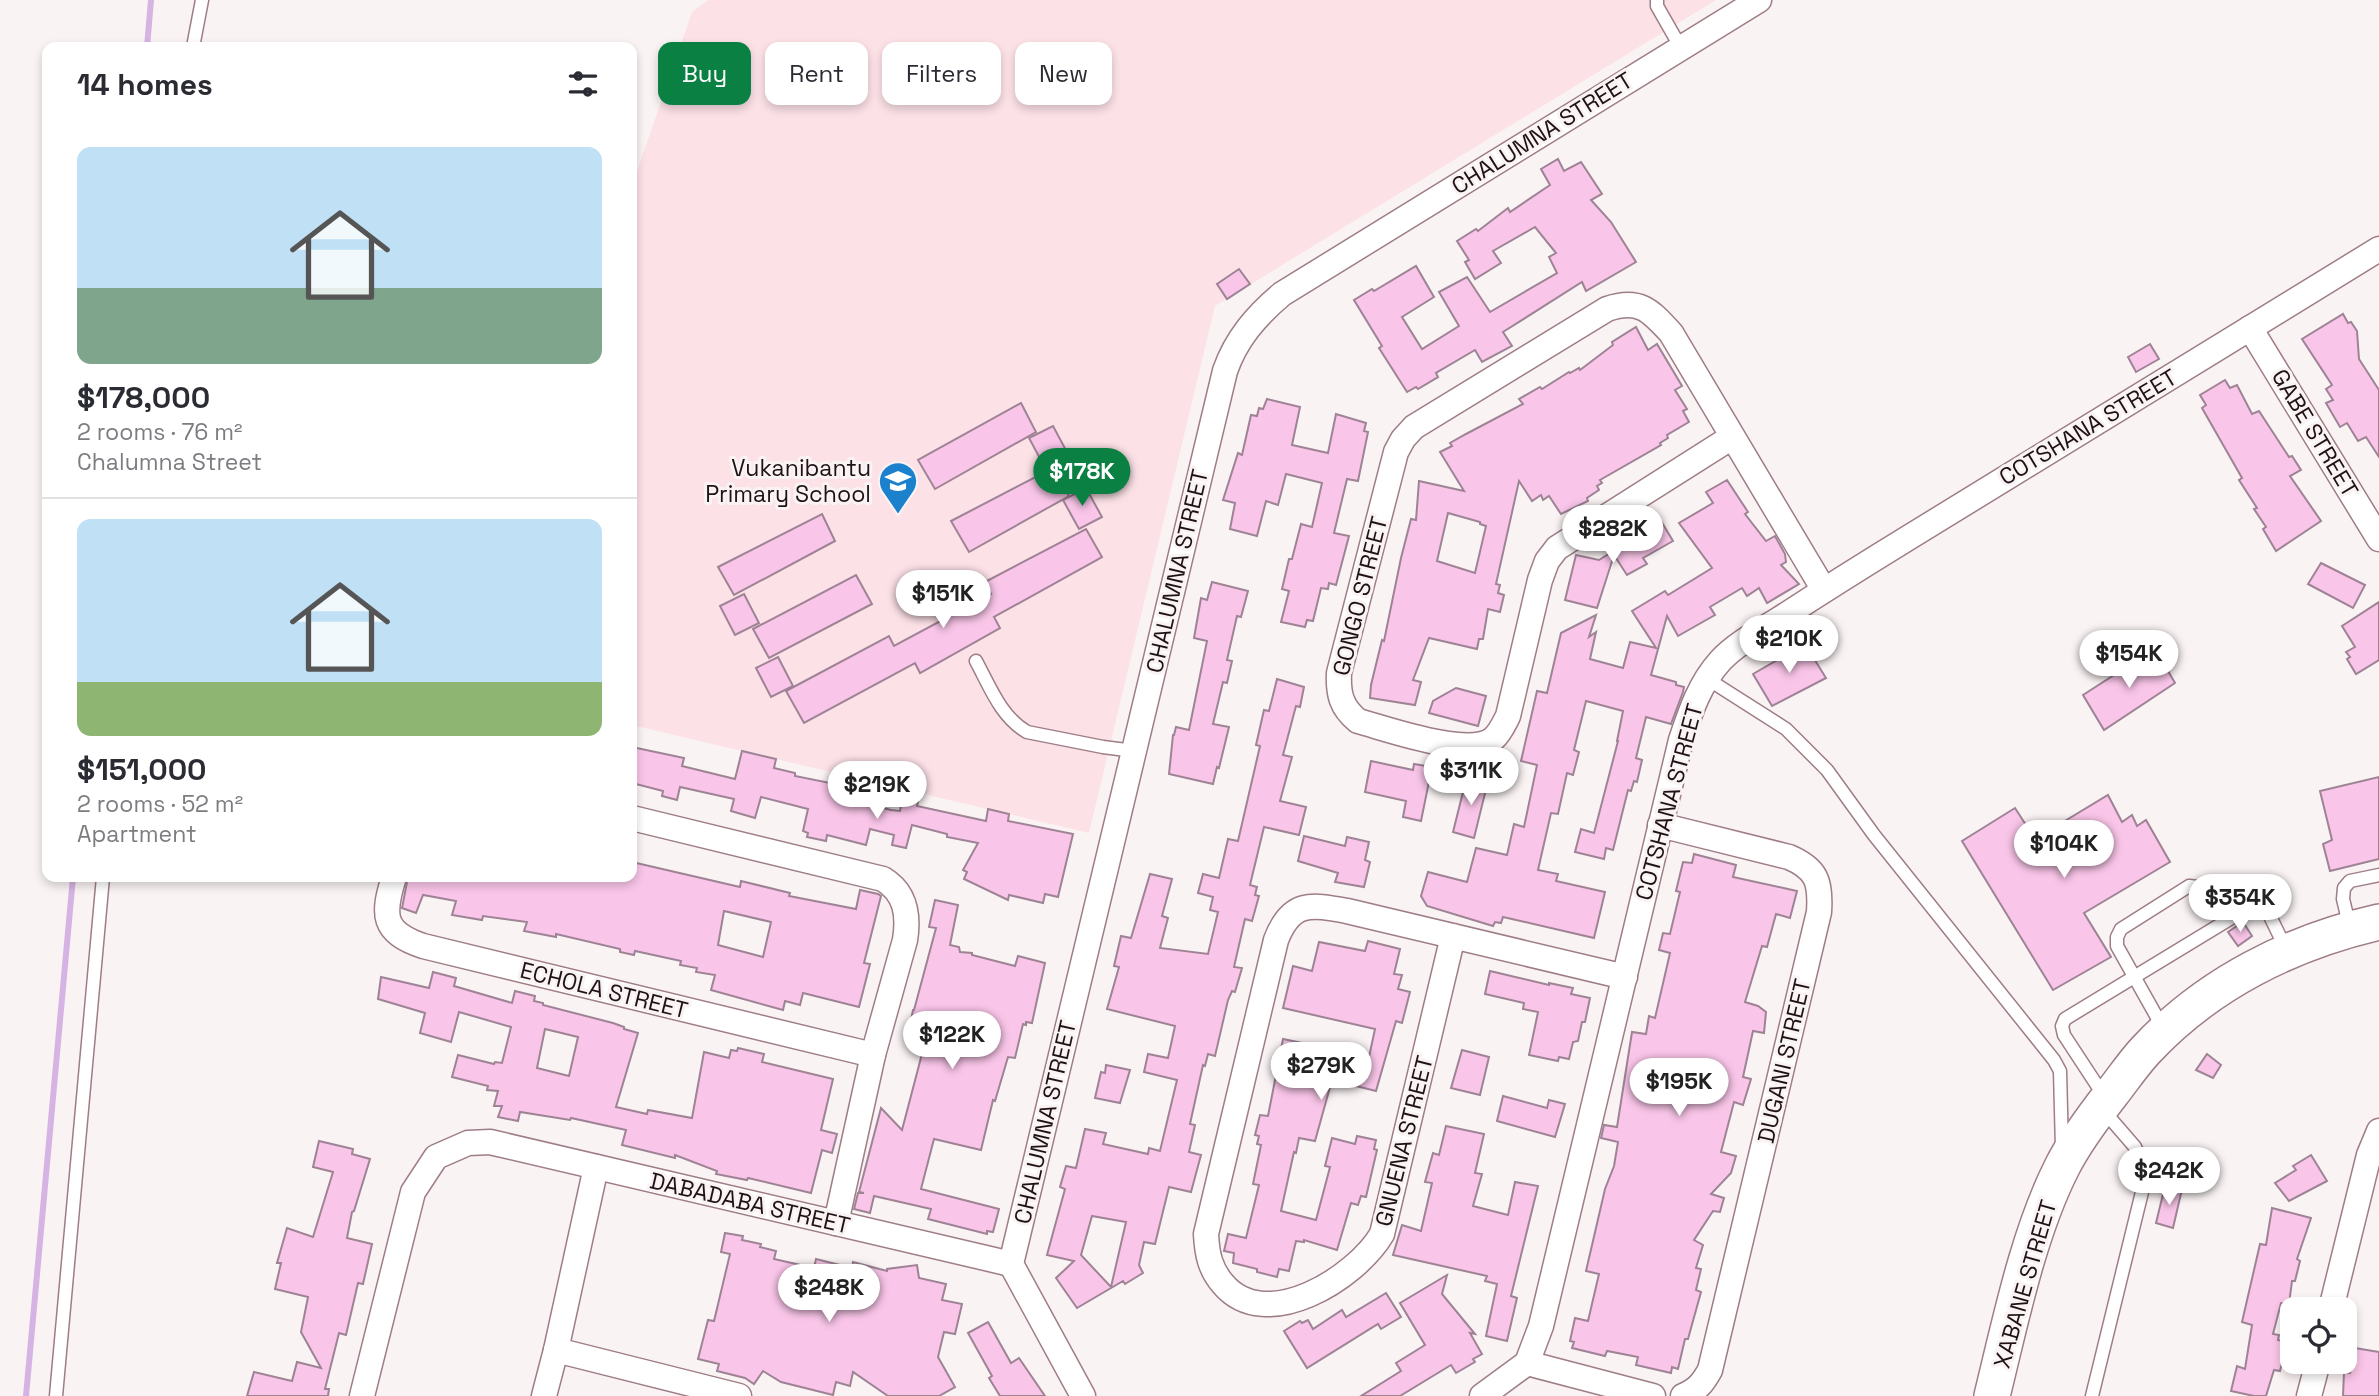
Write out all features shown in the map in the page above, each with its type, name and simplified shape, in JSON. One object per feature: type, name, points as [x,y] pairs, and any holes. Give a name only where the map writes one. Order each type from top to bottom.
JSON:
[{"type":"street","name":"CHALUMNA STREET","points":[[1011,1264],[1231,352],[1255,319],[1282,294],[1759,0]]},
{"type":"street","name":"COTSHANA STREET","points":[[1527,1363],[1549,1294],[1681,740],[1694,701],[1706,678],[1723,658],[1746,640],[1824,590],[2379,249]]},
{"type":"street","name":"GONGO STREET","points":[[1732,437],[1557,548],[1547,562],[1540,580],[1508,716],[1493,739],[1470,747],[1448,744],[1358,721],[1347,712],[1338,690],[1339,673],[1396,452],[1403,439],[1414,427],[1607,309],[1632,304],[1645,309],[1671,333],[1824,590]]},
{"type":"street","name":"GABE STREET","points":[[2250,328],[2379,539]]},
{"type":"street","points":[[637,819],[883,879],[891,884],[904,902],[907,926],[873,1055],[836,1223]]},
{"type":"street","name":"DUGANI STREET","points":[[1660,825],[1804,863],[1819,883],[1820,897],[1819,912],[1710,1370],[1703,1383],[1683,1396]]},
{"type":"street","name":"ECHOLA STREET","points":[[393,882],[386,908],[388,921],[404,940],[873,1055]]},
{"type":"street","name":"GNUENA STREET","points":[[1453,936],[1382,1234],[1362,1262],[1298,1300],[1258,1305],[1243,1301],[1230,1292],[1212,1267],[1206,1252],[1206,1234],[1276,940],[1286,918],[1306,906],[1321,906],[1453,936],[1625,977]]},
{"type":"street","name":"XABANE STREET","points":[[1992,1396],[2036,1229],[2062,1167],[2104,1104],[2144,1052],[2203,1000],[2232,981],[2287,952],[2365,925]]},
{"type":"street","points":[[2334,1297],[2369,1154],[2379,1131]]},
{"type":"street","name":"DABADABA STREET","points":[[362,1396],[407,1208],[419,1180],[436,1157],[468,1143],[490,1142],[1011,1264]]},
{"type":"street","points":[[544,1396],[596,1167]]},
{"type":"street","points":[[1011,1264],[1083,1396]]},
{"type":"street","points":[[556,1350],[739,1396]]},
{"type":"street","points":[[1482,1396],[1527,1363],[1653,1396]]},
{"type":"street","points":[[2309,1396],[2315,1374]]},
{"type":"lane","points":[[194,42],[202,0]]},
{"type":"lane","points":[[1657,0],[1662,17],[1681,48]]},
{"type":"lane","points":[[976,661],[998,703],[1018,727],[1027,732],[1133,751]]},
{"type":"lane","points":[[1706,678],[1786,729],[1827,770],[1874,835],[2054,1059],[2061,1078],[2062,1167]]},
{"type":"lane","points":[[2365,925],[2343,899],[2344,888],[2350,881],[2379,875]]},
{"type":"lane","points":[[56,1396],[103,882]]},
{"type":"lane","points":[[2165,1031],[2117,946],[2121,929],[2189,886],[2204,889],[2224,922]]},
{"type":"lane","points":[[2092,1396],[2143,1188],[2143,1164],[2064,1035],[2062,1026],[2065,1019],[2251,906],[2267,910],[2287,952]]},
{"type":"shaded area","name":"Vukanibantu Primary School","points":[[708,0],[1716,0],[1215,306],[1089,833],[637,726],[637,172],[660,105],[751,105],[751,42],[682,42],[692,12]]},
{"type":"building","points":[[1558,159],[1564,171],[1581,162],[1602,194],[1591,200],[1611,222],[1636,262],[1586,291],[1582,282],[1503,332],[1512,346],[1482,362],[1475,350],[1436,373],[1438,377],[1407,392],[1379,348],[1382,346],[1354,300],[1416,266],[1434,297],[1402,317],[1422,349],[1459,326],[1439,292],[1467,277],[1490,312],[1557,273],[1549,257],[1556,253],[1535,227],[1493,251],[1501,263],[1475,279],[1465,262],[1469,260],[1457,241],[1476,229],[1478,231],[1508,208],[1510,212],[1550,185],[1541,169]]},
{"type":"building","points":[[1239,269],[1250,284],[1227,299],[1217,284]]},
{"type":"building","points":[[2343,314],[2357,331],[2359,359],[2379,390],[2379,457],[2366,437],[2358,441],[2347,423],[2340,427],[2326,403],[2333,400],[2326,389],[2332,385],[2302,339]]},
{"type":"building","points":[[1636,327],[1648,350],[1657,344],[1682,386],[1675,390],[1687,409],[1683,411],[1689,422],[1667,435],[1668,438],[1660,443],[1661,445],[1600,480],[1602,483],[1597,486],[1599,490],[1587,498],[1588,501],[1561,514],[1549,496],[1543,500],[1541,495],[1532,501],[1519,481],[1496,584],[1500,585],[1498,593],[1504,595],[1500,612],[1488,609],[1483,639],[1479,639],[1477,649],[1429,638],[1413,680],[1421,682],[1415,705],[1370,698],[1411,519],[1416,520],[1419,481],[1464,491],[1440,452],[1452,446],[1450,443],[1523,404],[1519,399],[1540,387],[1542,389],[1569,372],[1579,368],[1580,370],[1613,345],[1612,342]],"holes":[[[1448,513],[1486,526],[1475,573],[1437,561]]]},
{"type":"building","points":[[2150,344],[2159,359],[2136,372],[2128,357]]},
{"type":"building","points":[[2225,380],[2230,388],[2237,385],[2252,414],[2259,411],[2289,457],[2292,456],[2301,470],[2290,476],[2321,521],[2276,551],[2263,529],[2266,527],[2254,509],[2257,508],[2239,480],[2242,478],[2202,408],[2206,405],[2200,395]]},
{"type":"building","points":[[1267,399],[1300,407],[1292,445],[1328,453],[1336,414],[1366,423],[1364,431],[1368,432],[1358,481],[1347,479],[1334,533],[1349,536],[1336,585],[1329,583],[1328,589],[1321,588],[1313,621],[1307,620],[1305,627],[1281,622],[1289,591],[1282,589],[1301,524],[1312,527],[1322,483],[1286,474],[1278,505],[1266,501],[1257,536],[1230,529],[1235,503],[1223,500],[1238,453],[1242,455],[1251,415],[1257,416],[1259,408],[1263,409]]},
{"type":"building","points":[[1021,403],[1036,432],[935,489],[918,460]]},
{"type":"building","points":[[1053,426],[1068,454],[1044,466],[1029,438]]},
{"type":"building","points":[[1053,468],[1069,496],[969,552],[951,521]]},
{"type":"building","points":[[1727,480],[1748,512],[1745,514],[1766,541],[1775,536],[1785,554],[1786,562],[1781,565],[1799,584],[1767,603],[1759,588],[1747,596],[1742,588],[1710,607],[1715,615],[1678,636],[1667,616],[1651,675],[1676,682],[1676,685],[1684,687],[1683,692],[1671,724],[1646,717],[1636,758],[1642,760],[1637,782],[1634,781],[1631,791],[1628,790],[1613,850],[1606,848],[1604,859],[1575,852],[1581,829],[1594,833],[1623,711],[1586,701],[1574,750],[1579,752],[1573,775],[1567,773],[1558,814],[1551,813],[1538,870],[1558,874],[1556,881],[1605,892],[1594,938],[1503,917],[1501,923],[1495,922],[1493,926],[1427,906],[1421,896],[1428,872],[1467,882],[1476,848],[1507,855],[1514,824],[1524,827],[1537,765],[1521,761],[1537,691],[1547,693],[1561,633],[1596,615],[1589,637],[1596,632],[1590,659],[1623,668],[1630,642],[1656,648],[1632,611],[1665,591],[1668,595],[1712,568],[1679,523],[1713,503],[1706,492]]},
{"type":"building","points":[[1086,488],[1102,517],[1079,529],[1063,500]]},
{"type":"building","points":[[822,514],[835,541],[734,595],[718,567]]},
{"type":"building","points":[[1661,521],[1673,541],[1643,558],[1647,564],[1627,575],[1614,555],[1597,608],[1565,600],[1576,555],[1599,560]]},
{"type":"building","points":[[1086,529],[1102,557],[994,617],[1000,628],[920,673],[915,663],[804,723],[786,691],[889,636],[894,646],[991,594],[985,582]]},
{"type":"building","points":[[2321,563],[2365,585],[2353,608],[2308,584]]},
{"type":"building","points":[[856,575],[872,604],[769,658],[753,629]]},
{"type":"building","points":[[1212,582],[1248,591],[1241,617],[1237,616],[1227,660],[1232,661],[1227,683],[1223,682],[1213,724],[1229,727],[1213,784],[1169,774],[1176,727],[1189,730],[1207,641],[1194,638],[1201,598],[1207,600]]},
{"type":"building","points":[[744,594],[759,623],[735,635],[720,606]]},
{"type":"building","points":[[2379,602],[2379,660],[2356,674],[2346,652],[2355,647],[2342,626]]},
{"type":"building","points":[[1805,644],[1826,678],[1772,706],[1753,674]]},
{"type":"building","points":[[2157,652],[2175,683],[2104,730],[2083,695],[2128,666],[2130,668]]},
{"type":"building","points":[[778,657],[793,686],[771,697],[756,668]]},
{"type":"building","points":[[1277,679],[1304,687],[1283,755],[1292,757],[1280,801],[1306,807],[1299,835],[1264,827],[1250,885],[1257,887],[1255,895],[1259,896],[1252,921],[1245,919],[1234,967],[1242,968],[1235,992],[1232,991],[1228,1000],[1215,1056],[1208,1054],[1205,1066],[1203,1065],[1190,1124],[1195,1125],[1189,1152],[1201,1155],[1191,1192],[1169,1187],[1155,1244],[1144,1242],[1139,1265],[1143,1273],[1125,1284],[1123,1281],[1077,1308],[1056,1278],[1074,1261],[1047,1255],[1065,1189],[1060,1187],[1066,1166],[1076,1168],[1085,1129],[1106,1133],[1103,1144],[1148,1154],[1149,1148],[1160,1151],[1177,1080],[1144,1072],[1148,1054],[1168,1058],[1175,1026],[1107,1009],[1119,967],[1114,966],[1121,936],[1131,938],[1150,874],[1172,879],[1162,916],[1168,918],[1160,948],[1208,954],[1218,912],[1210,910],[1213,897],[1198,893],[1203,874],[1219,878],[1228,839],[1238,841],[1260,746],[1256,745],[1264,710],[1269,711]],"holes":[[[1092,1216],[1126,1222],[1111,1287],[1081,1255]]]},
{"type":"building","points":[[1456,688],[1486,696],[1478,726],[1429,713],[1433,701]]},
{"type":"building","points":[[637,748],[684,758],[682,766],[735,779],[742,751],[776,759],[774,768],[795,773],[795,776],[840,785],[837,796],[891,810],[900,811],[902,799],[918,802],[917,806],[986,821],[988,809],[1009,814],[1008,821],[1073,834],[1058,897],[1045,894],[1043,903],[1009,895],[1008,900],[964,879],[967,872],[963,870],[978,843],[947,837],[947,834],[912,825],[906,848],[892,845],[894,835],[870,829],[866,845],[827,835],[826,841],[807,837],[808,833],[803,831],[808,809],[761,797],[755,818],[731,811],[734,799],[680,787],[677,800],[662,796],[663,791],[637,784]]},
{"type":"building","points":[[1371,761],[1413,770],[1414,764],[1432,767],[1421,821],[1403,817],[1406,801],[1365,792]]},
{"type":"building","points":[[1467,776],[1488,781],[1474,838],[1453,832]]},
{"type":"building","points":[[2379,777],[2379,859],[2330,871],[2323,844],[2332,840],[2320,791]]},
{"type":"building","points":[[2108,795],[2122,822],[2132,815],[2137,826],[2146,820],[2170,862],[2084,913],[2111,957],[2053,990],[1962,841],[2015,808],[2035,839]]},
{"type":"building","points":[[1304,836],[1345,846],[1347,837],[1369,842],[1365,860],[1370,862],[1364,887],[1335,882],[1338,873],[1298,861]]},
{"type":"building","points":[[1694,854],[1736,865],[1733,877],[1797,891],[1790,918],[1776,914],[1767,947],[1762,946],[1745,1002],[1766,1012],[1764,1033],[1753,1031],[1743,1077],[1751,1079],[1743,1105],[1734,1102],[1721,1152],[1736,1156],[1731,1173],[1711,1194],[1724,1198],[1720,1212],[1713,1211],[1694,1240],[1703,1245],[1696,1268],[1701,1269],[1696,1290],[1701,1292],[1678,1369],[1672,1367],[1671,1373],[1636,1365],[1638,1357],[1607,1351],[1605,1356],[1572,1348],[1574,1342],[1570,1341],[1575,1318],[1588,1321],[1599,1274],[1586,1271],[1618,1142],[1601,1138],[1604,1125],[1617,1127],[1632,1032],[1646,1034],[1649,1016],[1655,1018],[1670,953],[1659,950],[1663,933],[1670,934],[1680,892],[1676,891],[1683,862],[1692,863]]},
{"type":"building","points":[[637,863],[740,887],[741,881],[790,893],[789,896],[856,909],[860,890],[881,896],[864,963],[870,964],[859,1007],[803,993],[800,1005],[785,1001],[783,1010],[711,990],[715,975],[696,972],[697,968],[680,965],[681,961],[635,951],[634,955],[620,952],[620,949],[556,934],[556,937],[524,931],[527,922],[483,916],[482,920],[452,915],[456,901],[423,895],[416,913],[402,908],[407,882],[637,882]],"holes":[[[724,911],[771,922],[763,957],[718,945]]]},
{"type":"building","points":[[935,900],[958,905],[950,945],[959,947],[960,952],[1015,966],[1018,956],[1045,963],[1032,1023],[1023,1024],[1015,1058],[1008,1057],[995,1101],[993,1100],[981,1150],[934,1139],[921,1189],[999,1209],[993,1232],[987,1231],[987,1234],[928,1219],[931,1209],[874,1196],[870,1213],[854,1209],[858,1193],[864,1193],[859,1192],[881,1108],[902,1130],[923,1050],[913,1048],[915,1037],[908,1035],[936,928],[929,927]]},
{"type":"building","points":[[2243,922],[2252,936],[2238,946],[2228,932]]},
{"type":"building","points":[[1368,941],[1400,949],[1394,974],[1402,975],[1398,989],[1410,992],[1402,1023],[1396,1021],[1376,1091],[1332,1080],[1315,1141],[1299,1138],[1281,1211],[1316,1220],[1330,1167],[1325,1166],[1332,1138],[1355,1144],[1357,1136],[1376,1140],[1374,1149],[1377,1150],[1366,1197],[1361,1196],[1358,1205],[1351,1203],[1337,1250],[1304,1240],[1296,1241],[1289,1271],[1279,1269],[1277,1277],[1233,1263],[1234,1253],[1224,1251],[1228,1234],[1246,1238],[1259,1185],[1253,1184],[1261,1145],[1257,1144],[1259,1136],[1255,1135],[1260,1115],[1268,1116],[1283,1039],[1369,1057],[1375,1029],[1283,1008],[1293,966],[1312,971],[1319,942],[1365,951]]},
{"type":"building","points":[[1490,971],[1573,988],[1571,994],[1590,998],[1585,1022],[1582,1022],[1578,1041],[1573,1042],[1569,1059],[1559,1057],[1558,1061],[1529,1055],[1538,1012],[1523,1009],[1524,1003],[1485,994]]},
{"type":"building","points":[[433,972],[456,978],[454,986],[512,1003],[515,991],[535,996],[534,1001],[543,1005],[613,1023],[638,1033],[616,1107],[647,1114],[648,1110],[692,1118],[704,1052],[729,1058],[731,1050],[737,1051],[738,1048],[764,1054],[762,1062],[833,1079],[821,1130],[837,1134],[832,1153],[822,1150],[811,1193],[748,1178],[747,1180],[716,1174],[717,1171],[675,1155],[675,1158],[622,1145],[626,1130],[571,1118],[570,1120],[520,1112],[518,1121],[498,1117],[502,1106],[494,1106],[498,1091],[487,1090],[488,1086],[452,1077],[458,1055],[494,1064],[502,1063],[511,1027],[459,1012],[451,1042],[420,1033],[425,1013],[378,999],[381,977],[429,988]],"holes":[[[545,1029],[578,1037],[569,1076],[537,1068]]]},
{"type":"building","points":[[1462,1050],[1489,1057],[1480,1095],[1451,1088]]},
{"type":"building","points":[[2207,1054],[2221,1065],[2213,1078],[2196,1070]]},
{"type":"building","points":[[1106,1065],[1130,1070],[1120,1103],[1095,1098],[1101,1072],[1105,1073]]},
{"type":"building","points":[[1503,1096],[1547,1108],[1549,1100],[1565,1104],[1555,1137],[1497,1121]]},
{"type":"building","points":[[1446,1126],[1484,1134],[1475,1173],[1482,1174],[1473,1206],[1508,1215],[1515,1182],[1538,1186],[1511,1296],[1517,1298],[1507,1341],[1486,1336],[1497,1284],[1485,1281],[1487,1276],[1393,1255],[1402,1225],[1421,1231],[1432,1183],[1425,1182],[1433,1153],[1439,1155]]},
{"type":"building","points":[[319,1141],[353,1149],[352,1154],[370,1159],[352,1212],[347,1238],[372,1244],[363,1284],[358,1283],[346,1335],[339,1333],[325,1389],[329,1389],[328,1396],[247,1396],[254,1372],[292,1381],[297,1362],[321,1368],[301,1332],[308,1297],[275,1289],[281,1263],[277,1263],[287,1228],[313,1237],[333,1172],[313,1167]]},
{"type":"building","points":[[2311,1155],[2327,1181],[2289,1201],[2275,1183],[2296,1170],[2293,1166]]},
{"type":"building","points":[[2165,1186],[2182,1189],[2173,1228],[2156,1223]]},
{"type":"building","points":[[2272,1208],[2311,1218],[2297,1259],[2300,1261],[2295,1281],[2292,1281],[2290,1297],[2280,1297],[2273,1334],[2279,1335],[2280,1371],[2274,1370],[2266,1396],[2254,1396],[2231,1391],[2237,1366],[2245,1369],[2252,1325],[2242,1322],[2260,1244],[2266,1245]]},
{"type":"building","points":[[725,1233],[743,1236],[742,1240],[776,1251],[774,1259],[814,1268],[816,1259],[852,1268],[853,1262],[887,1271],[917,1265],[919,1278],[946,1284],[942,1300],[962,1304],[955,1334],[944,1332],[938,1357],[955,1387],[939,1396],[888,1396],[853,1372],[850,1386],[836,1382],[833,1395],[781,1382],[763,1371],[754,1384],[745,1378],[717,1371],[719,1364],[698,1359],[708,1320],[714,1321],[730,1254],[721,1252]]},
{"type":"building","points":[[1447,1275],[1442,1294],[1475,1334],[1470,1333],[1482,1354],[1473,1359],[1475,1362],[1456,1373],[1451,1365],[1400,1396],[1361,1396],[1401,1371],[1396,1363],[1425,1345],[1400,1303]]},
{"type":"building","points":[[1386,1293],[1401,1317],[1381,1329],[1378,1324],[1307,1368],[1284,1331],[1300,1321],[1302,1323],[1308,1320],[1313,1329],[1342,1310],[1346,1317]]},
{"type":"building","points":[[988,1322],[1011,1363],[1019,1358],[1045,1396],[1000,1396],[968,1333]]},
{"type":"building","points":[[2357,1348],[2379,1352],[2379,1396],[2343,1396],[2344,1374],[2357,1374]]},
{"type":"waterway","points":[[147,42],[151,0]]},
{"type":"waterway","points":[[26,1396],[73,882]]},
{"type":"place","name":"Vukanibantu Primary School","points":[[898,515]]}]
